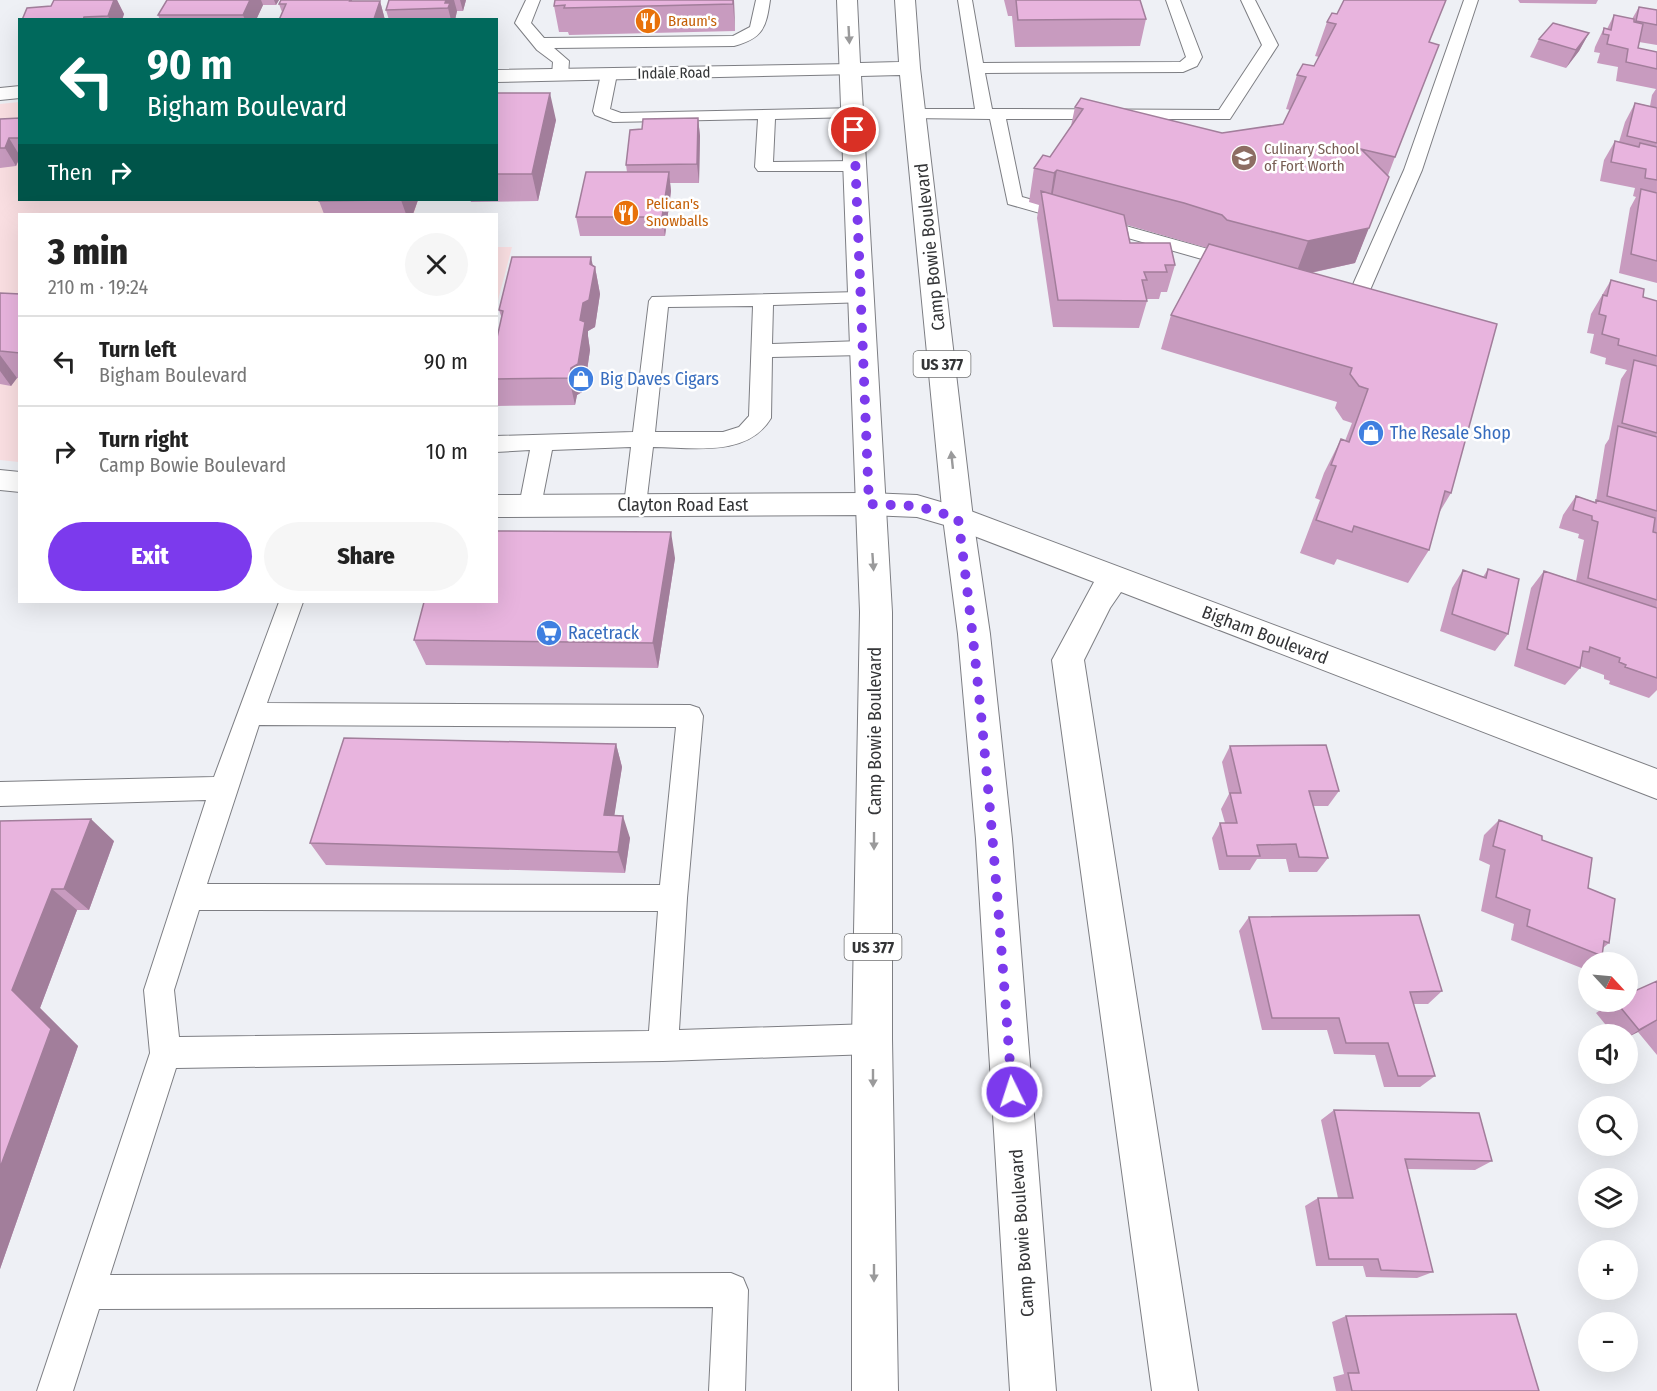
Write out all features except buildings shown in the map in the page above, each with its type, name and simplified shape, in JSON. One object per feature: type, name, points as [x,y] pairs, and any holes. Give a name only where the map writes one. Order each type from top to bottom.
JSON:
[{"type":"main road","name":"Camp Bowie Boulevard","points":[[847,0],[869,504],[876,612],[872,1039],[875,1391]]},
{"type":"main road","name":"Camp Bowie Boulevard","points":[[905,0],[910,68],[958,518],[974,634],[994,839],[1033,1391]]},
{"type":"main road","name":"Indale Road","points":[[498,76],[910,68]]},
{"type":"main road","points":[[0,94],[18,92]]},
{"type":"main road","points":[[0,480],[18,482]]},
{"type":"main road","name":"Bigham Boulevard","points":[[869,504],[917,506],[958,518],[1657,784]]},
{"type":"main road","name":"Clayton Road East","points":[[498,506],[869,504]]},
{"type":"main road","points":[[1114,578],[1098,601],[1068,660],[1175,1391]]},
{"type":"lane","points":[[533,0],[523,23],[540,43],[561,61],[560,75]]},
{"type":"lane","points":[[540,43],[734,41],[750,37],[757,29],[763,0]]},
{"type":"lane","points":[[965,0],[976,68],[1014,200],[1254,268]]},
{"type":"lane","points":[[976,68],[1183,67],[1191,63],[1194,57],[1173,0]]},
{"type":"lane","points":[[915,114],[1224,115],[1270,45],[1248,0]]},
{"type":"lane","points":[[1323,287],[1357,297],[1413,170],[1471,0]]},
{"type":"lane","points":[[684,73],[692,41]]},
{"type":"lane","points":[[609,74],[601,111],[619,118],[853,112]]},
{"type":"lane","points":[[766,114],[764,167],[855,166]]},
{"type":"lane","points":[[635,505],[658,301],[860,298]]},
{"type":"lane","points":[[498,444],[643,439],[724,440],[747,432],[760,418],[763,299]]},
{"type":"lane","points":[[761,351],[862,348]]},
{"type":"lane","points":[[530,506],[543,442]]},
{"type":"lane","points":[[55,1391],[165,1053],[159,990],[223,788],[291,603]]},
{"type":"lane","points":[[250,714],[690,716],[673,898],[663,1046]]},
{"type":"lane","points":[[0,794],[223,788]]},
{"type":"lane","points":[[187,897],[673,898]]},
{"type":"lane","points":[[165,1053],[663,1046],[872,1039]]},
{"type":"lane","points":[[87,1292],[730,1290],[727,1391]]},
{"type":"shaded area","points":[[18,102],[18,201],[418,201],[414,213],[18,213],[18,462],[0,460],[0,104]]},
{"type":"shaded area","points":[[498,247],[512,247],[498,300]]},
{"type":"place","name":"Braum's","points":[[648,21]]},
{"type":"place","name":"Culinary School of Fort Worth","points":[[1244,158]]},
{"type":"place","name":"Pelican's Snowballs","points":[[626,213]]},
{"type":"place","name":"Big Daves Cigars","points":[[581,379]]},
{"type":"place","name":"The Resale Shop","points":[[1371,433]]},
{"type":"place","name":"Racetrack","points":[[549,633]]},
{"type":"route","points":[[854,130],[869,504],[917,506],[958,518],[974,634],[994,839],[1012,1092]]}]
